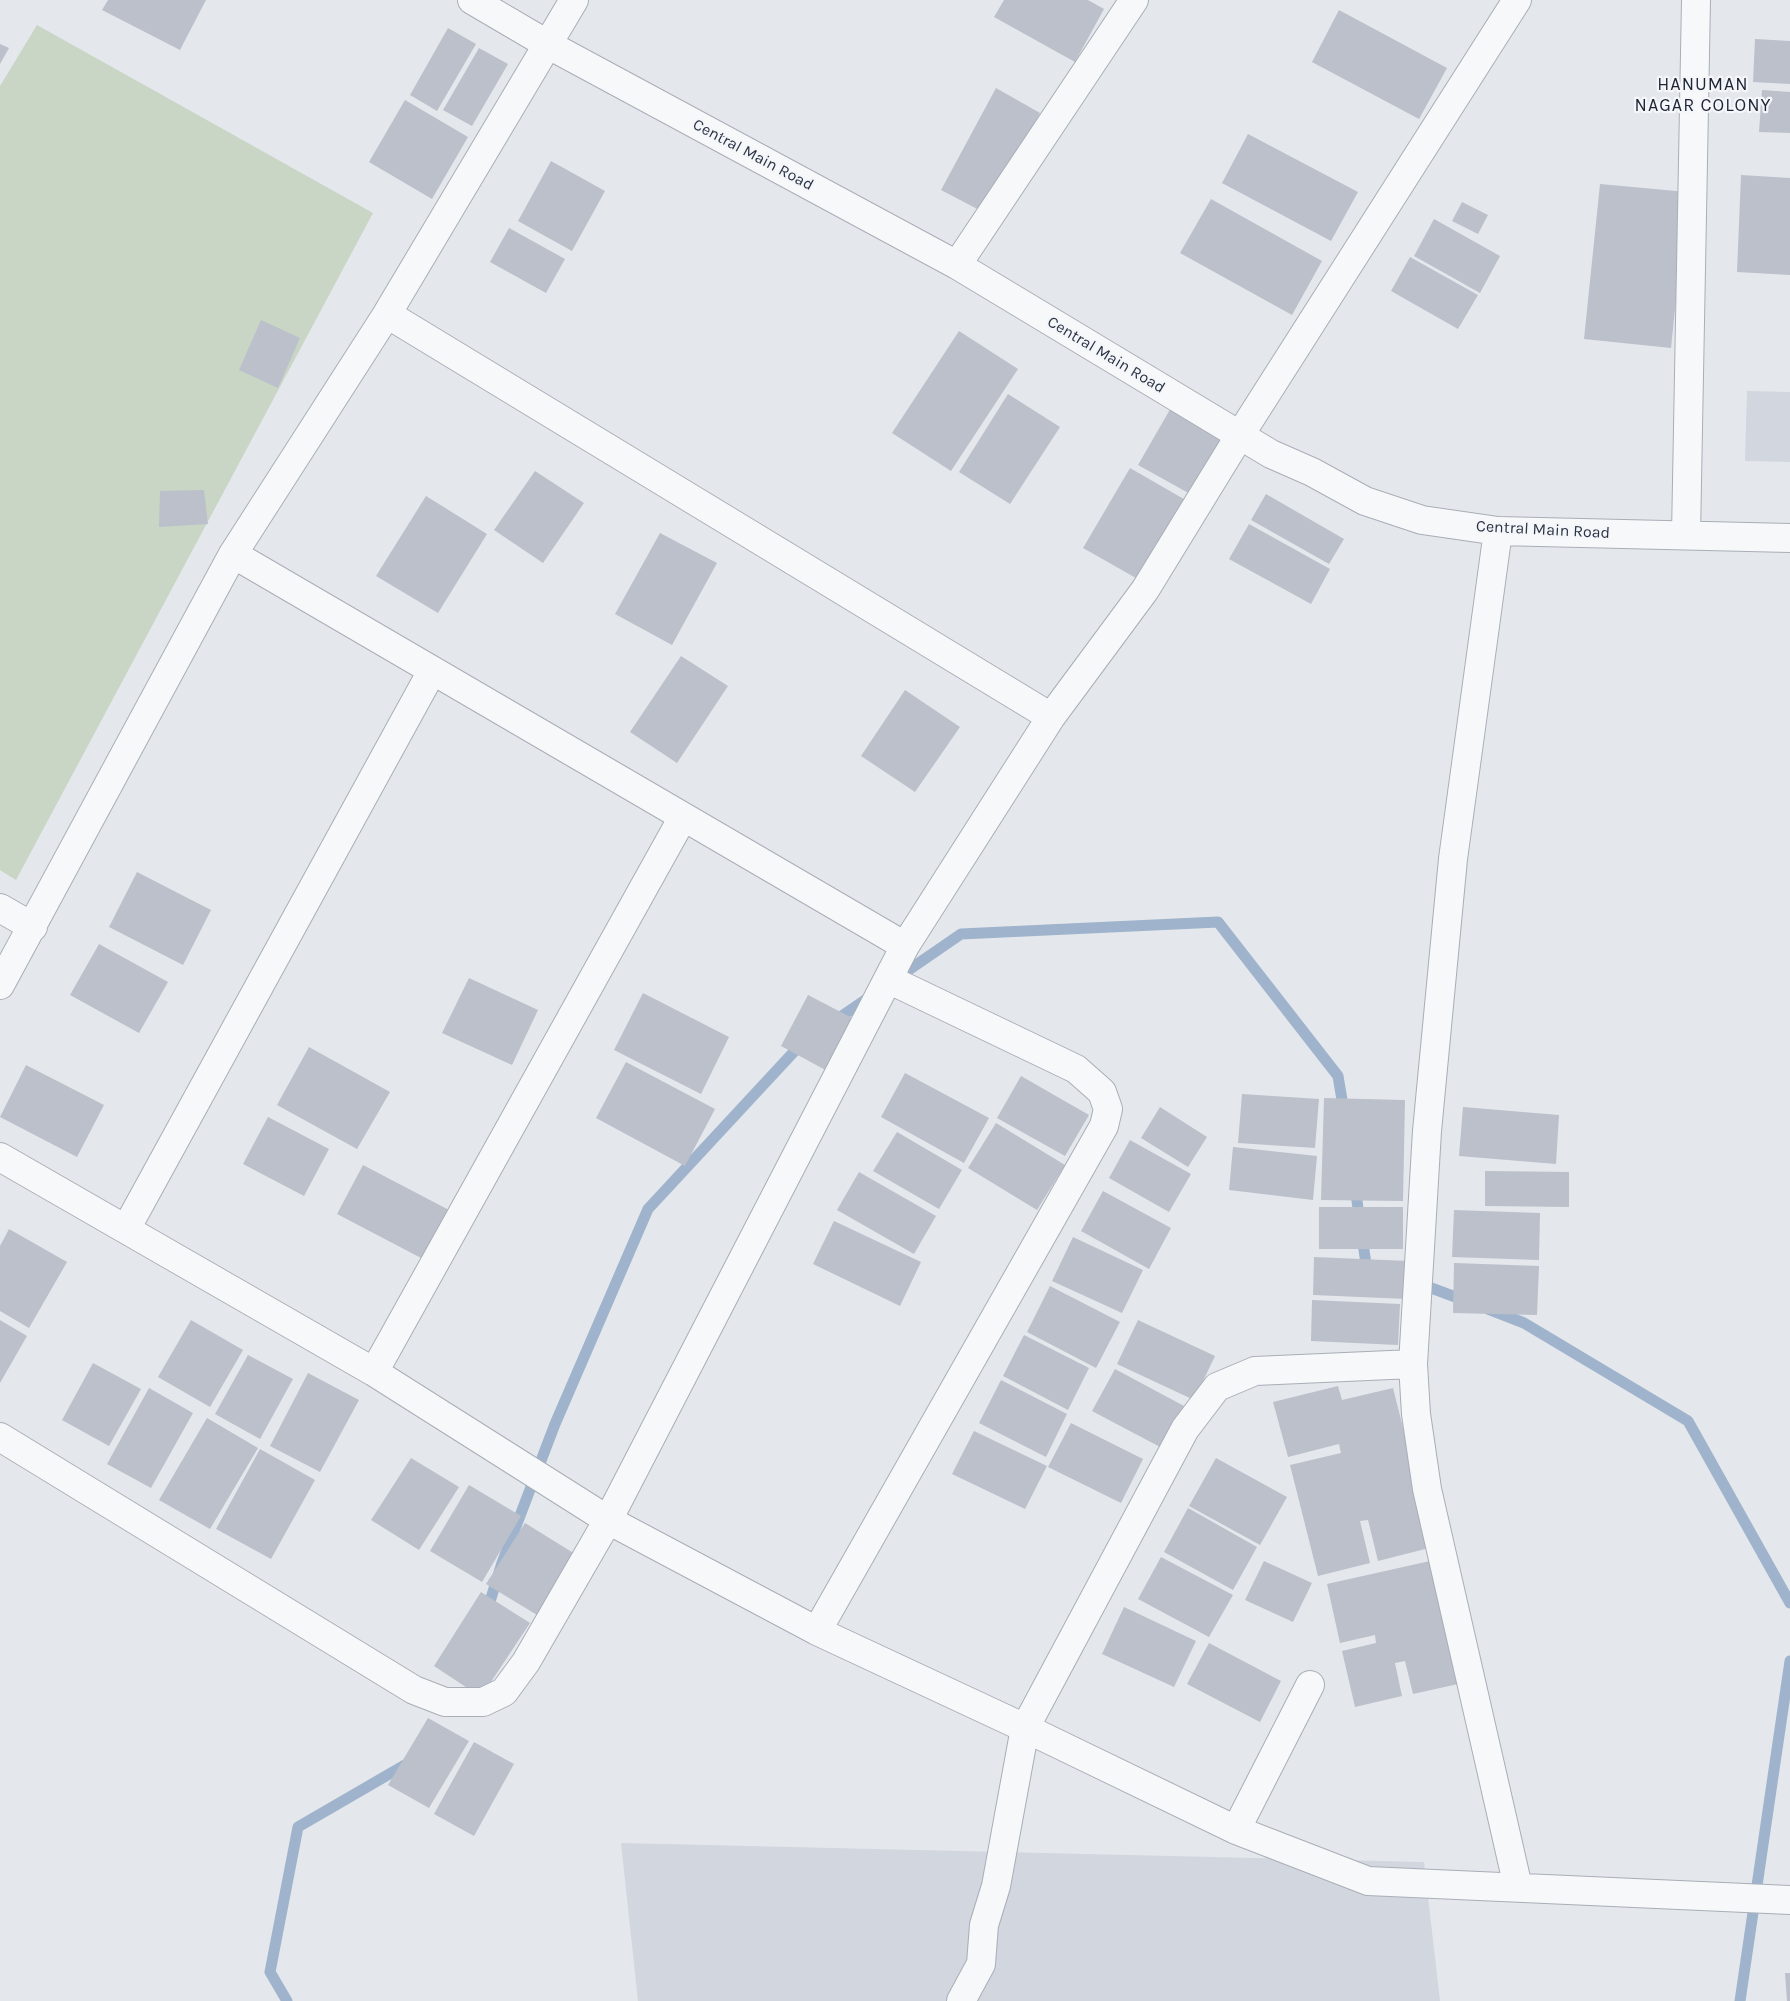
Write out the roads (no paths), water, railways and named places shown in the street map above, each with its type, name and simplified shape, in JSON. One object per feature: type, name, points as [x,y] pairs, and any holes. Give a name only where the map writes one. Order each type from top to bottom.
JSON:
[{"type":"street","name":"Central Main Road","points":[[472,0],[547,44],[957,265],[1271,454],[1312,472],[1365,501],[1422,520],[1498,531],[1790,538]]},
{"type":"street","points":[[0,985],[233,554],[387,314],[574,0]]},
{"type":"street","points":[[957,265],[1134,0]]},
{"type":"street","points":[[0,1437],[414,1690],[446,1702],[483,1702],[504,1692],[526,1662],[608,1520],[905,946],[1051,717],[1145,590],[1240,435],[1517,0]]},
{"type":"street","points":[[1686,535],[1696,0]]},
{"type":"street","points":[[387,314],[1051,717]]},
{"type":"street","points":[[1498,531],[1453,859],[1427,1131],[1413,1364],[1416,1414],[1427,1489],[1518,1887]]},
{"type":"street","points":[[233,554],[905,946]]},
{"type":"street","points":[[126,1229],[432,671]]},
{"type":"street","points":[[374,1372],[683,817]]},
{"type":"street","points":[[0,908],[33,927]]},
{"type":"street","points":[[817,1631],[1104,1126],[1108,1109],[1102,1092],[1076,1069],[888,979]]},
{"type":"street","points":[[0,1157],[374,1372],[608,1520],[817,1631],[1025,1728],[1236,1830],[1368,1881],[1790,1900]]},
{"type":"street","points":[[961,2001],[981,1964],[984,1925],[996,1886],[1025,1728],[1185,1428],[1217,1387],[1255,1371],[1413,1364]]},
{"type":"street","points":[[1236,1830],[1310,1685]]},
{"type":"waterway","points":[[897,978],[961,934],[1218,922],[1338,1076],[1344,1112]]},
{"type":"waterway","points":[[833,1022],[871,996]]},
{"type":"waterway","points":[[487,1611],[502,1563],[555,1424],[648,1209],[803,1042]]},
{"type":"waterway","points":[[1355,1187],[1366,1264],[1375,1267]]},
{"type":"waterway","points":[[1418,1283],[1466,1301]]},
{"type":"waterway","points":[[1488,1309],[1524,1323],[1688,1421],[1790,1603]]},
{"type":"waterway","points":[[1740,2001],[1790,1661]]},
{"type":"waterway","points":[[287,2001],[270,1972],[298,1827],[410,1762]]},
{"type":"district","name":"HANUMAN NAGAR COLONY","points":[[1703,95]]}]
